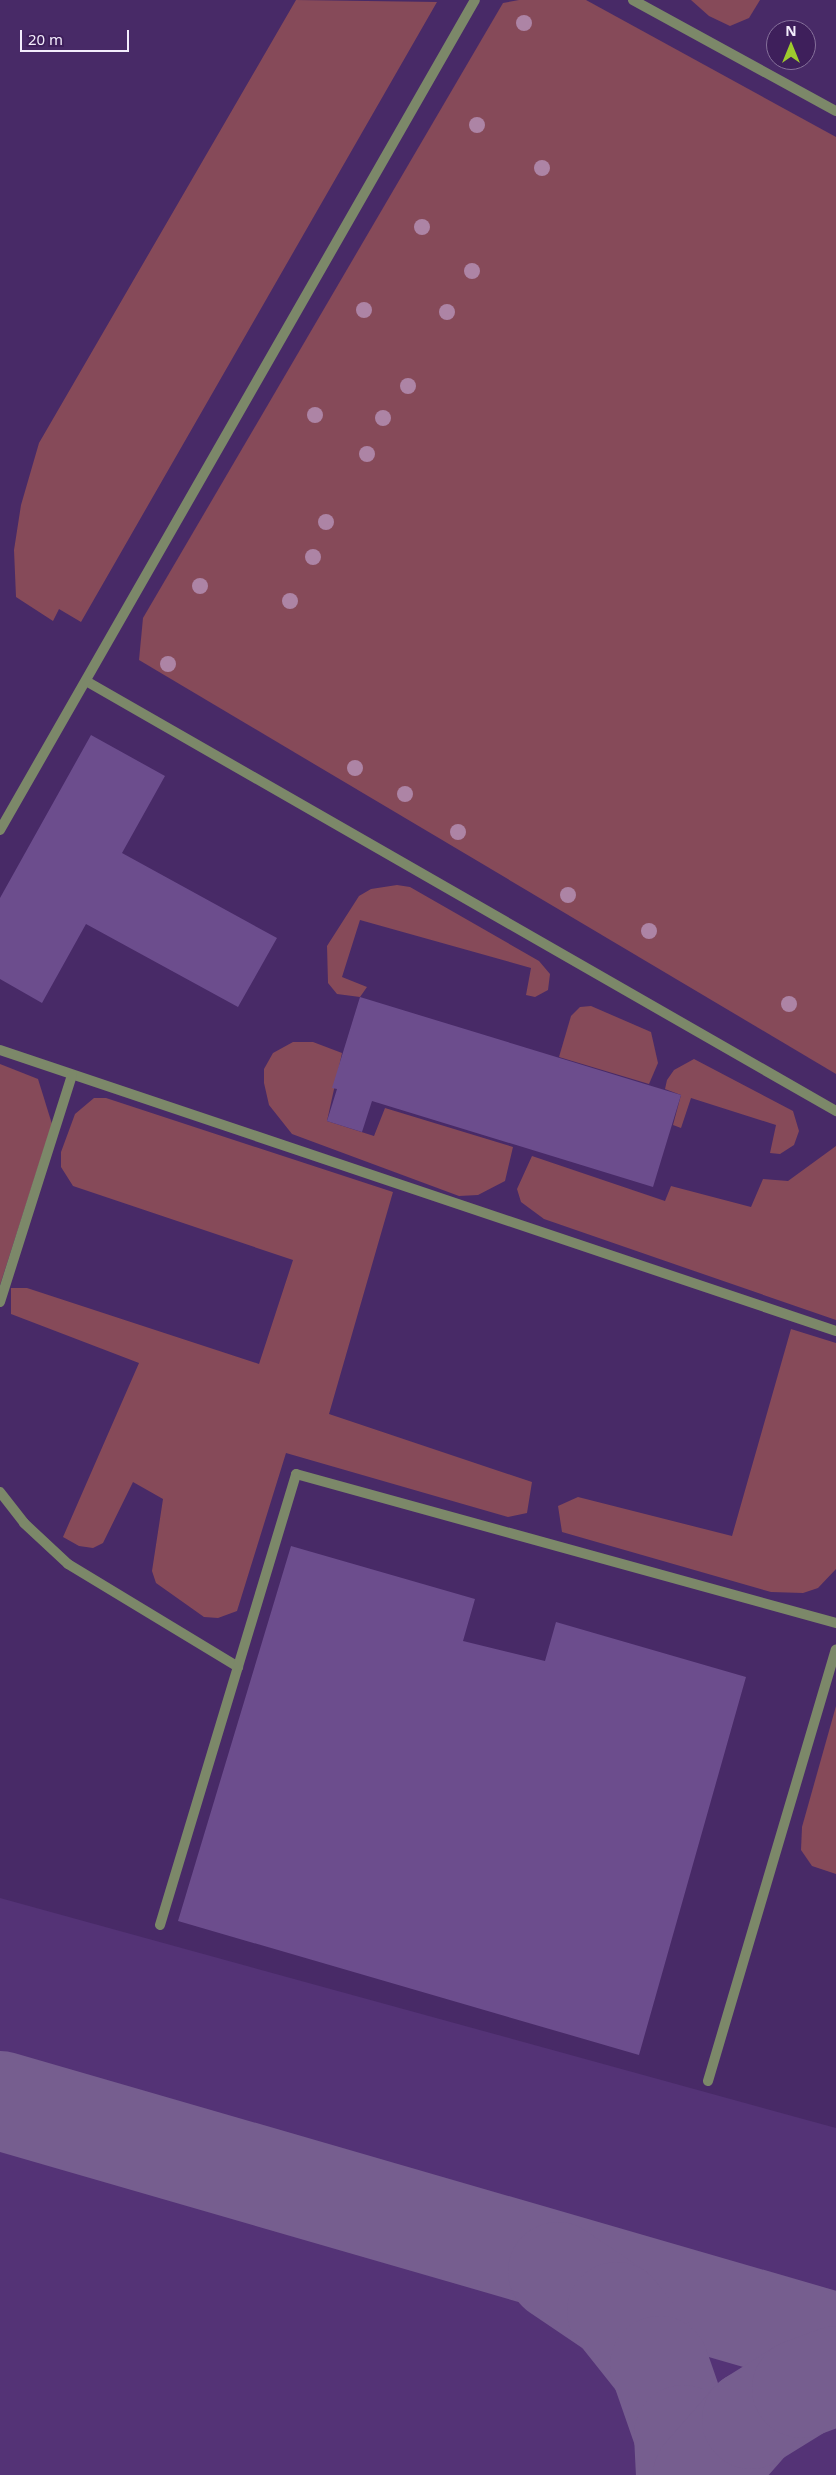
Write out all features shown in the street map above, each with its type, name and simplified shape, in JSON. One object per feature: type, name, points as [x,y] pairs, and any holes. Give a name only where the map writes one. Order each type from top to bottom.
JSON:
[{"type":"lane","points":[[0,830],[475,0]]},
{"type":"lane","points":[[633,0],[836,111]]},
{"type":"lane","points":[[86,681],[836,1111]]},
{"type":"lane","points":[[0,1050],[836,1331]]},
{"type":"lane","points":[[0,1302],[72,1074]]},
{"type":"lane","points":[[160,1924],[296,1474],[836,1623]]},
{"type":"lane","points":[[0,1492],[24,1523],[68,1564],[238,1667]]},
{"type":"lane","points":[[708,2081],[836,1650]]},
{"type":"shaded area","points":[[296,0],[437,2],[81,622],[59,609],[53,621],[16,597],[14,550],[21,505],[39,443]]},
{"type":"shaded area","points":[[519,0],[586,0],[836,137],[836,1074],[139,660],[143,618],[503,3]]},
{"type":"shaded area","points":[[691,0],[760,0],[749,18],[730,26],[709,16]]},
{"type":"shaded area","points":[[397,885],[410,887],[539,961],[550,974],[548,990],[535,997],[526,995],[531,968],[360,920],[342,977],[367,987],[360,997],[337,994],[328,983],[327,946],[359,896],[371,889]]},
{"type":"shaded area","points":[[591,1006],[651,1032],[658,1063],[649,1084],[559,1057],[571,1016],[580,1007]]},
{"type":"shaded area","points":[[293,1042],[313,1042],[342,1053],[327,1121],[374,1136],[385,1108],[513,1147],[505,1181],[478,1195],[459,1196],[292,1134],[269,1105],[264,1083],[264,1069],[273,1053]]},
{"type":"shaded area","points":[[694,1059],[793,1111],[799,1131],[794,1145],[780,1154],[770,1153],[776,1125],[691,1098],[681,1128],[673,1125],[681,1095],[665,1089],[667,1080],[674,1070]]},
{"type":"shaded area","points":[[0,1064],[38,1079],[52,1124],[0,1285]]},
{"type":"shaded area","points":[[94,1098],[106,1098],[393,1192],[329,1414],[532,1482],[527,1513],[508,1517],[286,1453],[237,1611],[218,1618],[204,1617],[156,1583],[152,1571],[163,1499],[133,1482],[103,1543],[93,1548],[79,1546],[63,1537],[139,1363],[11,1314],[11,1288],[27,1288],[259,1364],[293,1260],[73,1186],[61,1167],[61,1152],[75,1114]]},
{"type":"shaded area","points":[[836,1146],[836,1320],[544,1219],[521,1202],[517,1189],[532,1156],[665,1201],[671,1186],[751,1207],[763,1179],[788,1181]]},
{"type":"shaded area","points":[[791,1329],[836,1343],[836,1569],[818,1588],[803,1593],[771,1592],[562,1532],[558,1506],[578,1497],[732,1536]]},
{"type":"shaded area","points":[[836,1706],[836,1874],[812,1866],[801,1850],[802,1827]]},
{"type":"shaded area","points":[[0,1898],[836,2128],[836,2475],[0,2475]]},
{"type":"building","points":[[91,735],[165,776],[122,853],[277,938],[238,1007],[86,924],[42,1003],[0,979],[0,898]]},
{"type":"building","points":[[360,997],[681,1095],[653,1187],[372,1101],[362,1132],[327,1121],[337,1089],[332,1088]]},
{"type":"building","points":[[291,1546],[475,1599],[463,1641],[545,1661],[556,1622],[746,1677],[639,2055],[178,1921]]},
{"type":"taxiway","points":[[0,2100],[836,2342]]},
{"type":"taxiway","points":[[557,2271],[616,2311],[659,2365],[683,2434],[685,2475]]},
{"type":"taxiway","points":[[702,2475],[751,2419],[801,2388],[836,2375]]}]
